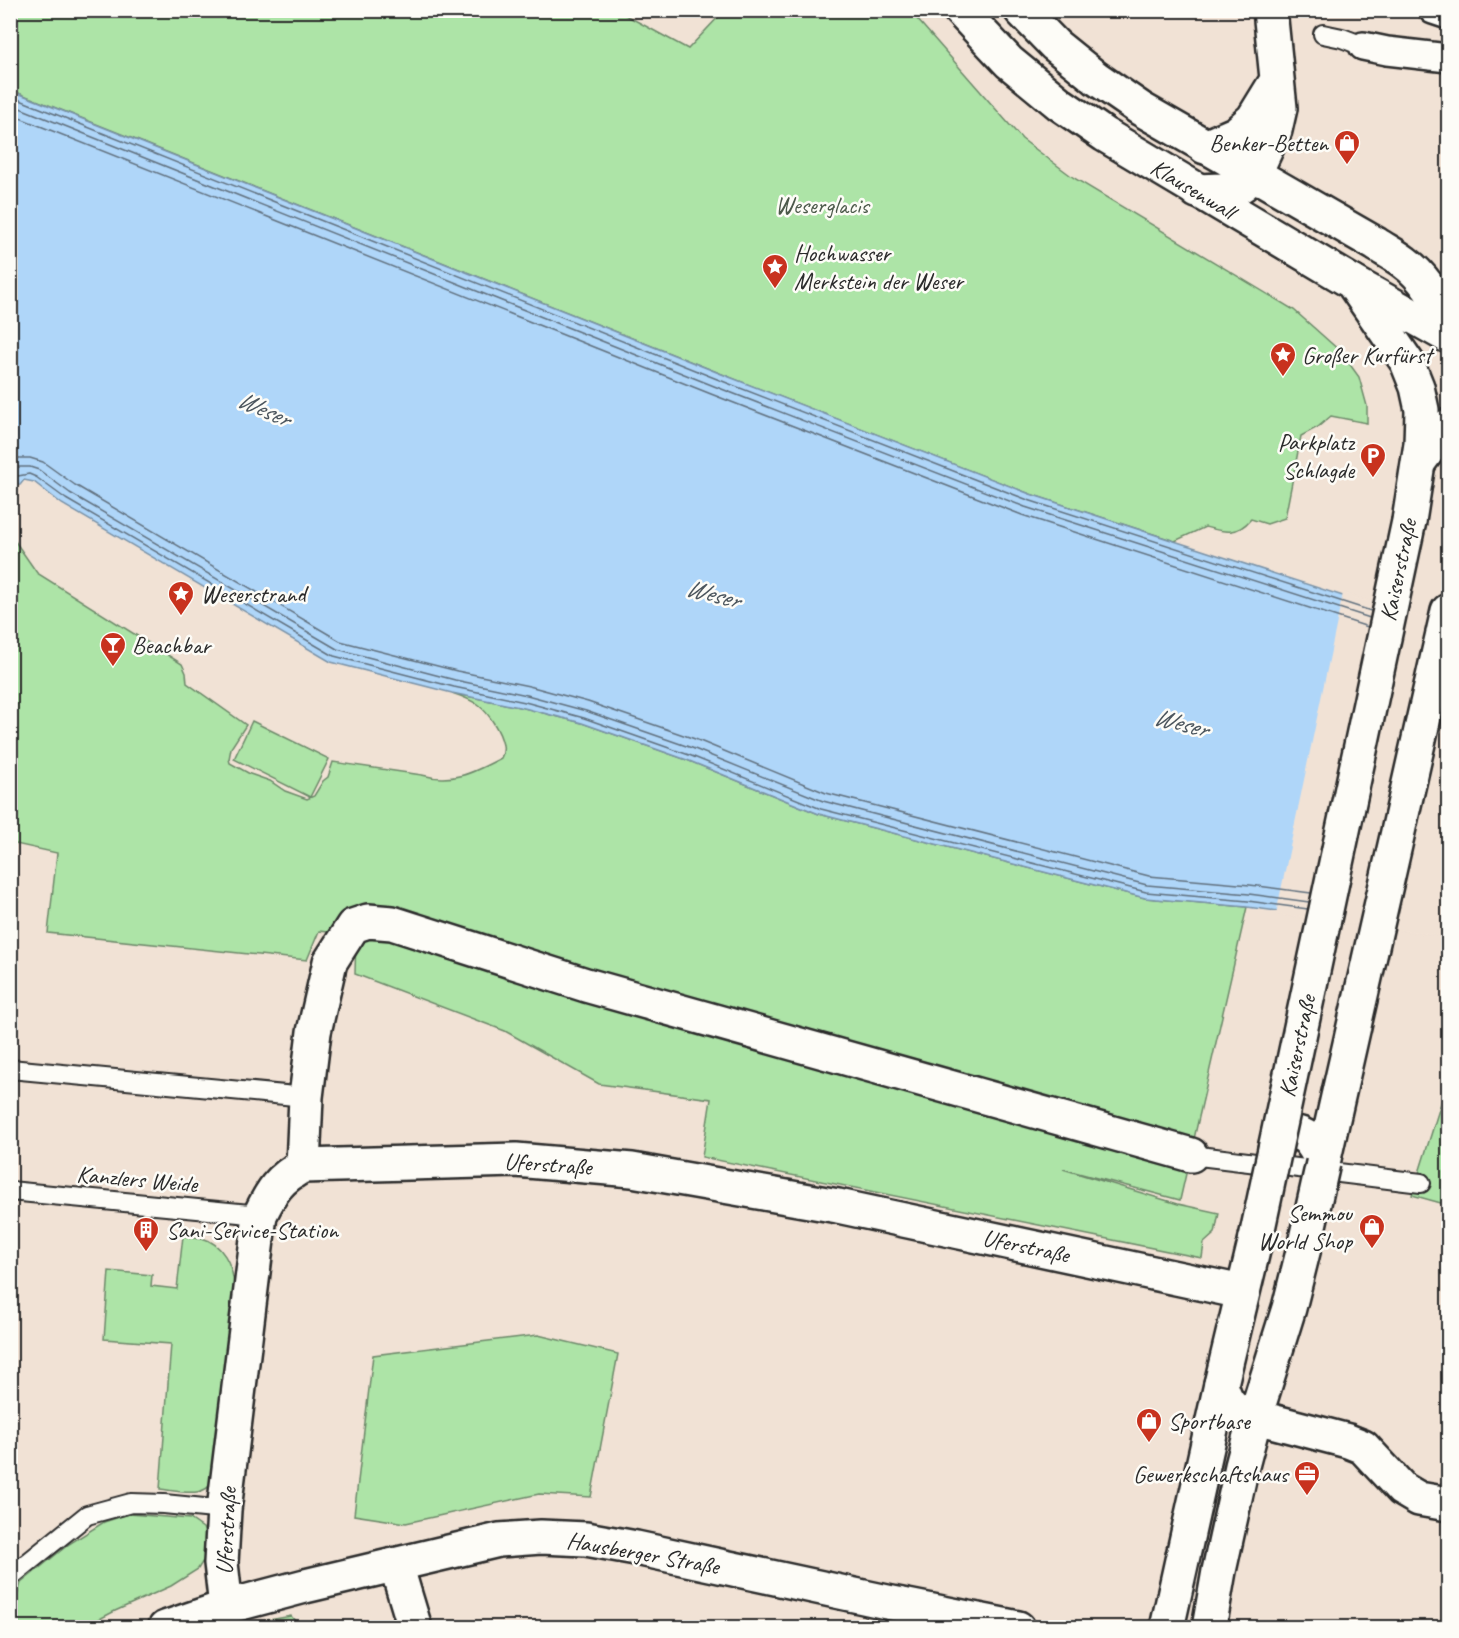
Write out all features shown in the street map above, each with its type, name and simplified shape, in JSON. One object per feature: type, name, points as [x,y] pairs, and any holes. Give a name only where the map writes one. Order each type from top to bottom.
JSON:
[{"type":"main road","name":"Klausenwall","points":[[960,10],[1009,62],[1060,104],[1105,135],[1352,282],[1449,336]]},
{"type":"main road","name":"Klausenwall","points":[[1021,10],[1055,45],[1096,78],[1141,109],[1406,263],[1427,285],[1449,324]]},
{"type":"main road","points":[[1197,191],[1222,190],[1242,184],[1254,175],[1275,130],[1280,108],[1270,10]]},
{"type":"main road","points":[[1205,147],[1237,133],[1253,119],[1276,80]]},
{"type":"main road","points":[[1406,263],[1449,287]]},
{"type":"main road","name":"Kaiserstraße","points":[[1167,1628],[1256,1238],[1409,521],[1421,444],[1435,418],[1417,387],[1407,362],[1352,282]]},
{"type":"main road","points":[[1209,1628],[1242,1466],[1289,1308],[1304,1248],[1449,611]]},
{"type":"main road","points":[[303,1166],[306,1097],[314,1032],[330,962],[353,926],[368,921],[392,923],[586,985],[1191,1155]]},
{"type":"main road","points":[[1275,1149],[1277,1143],[1286,1134],[1298,1132],[1310,1140],[1323,1162]]},
{"type":"main road","name":"Uferstraße","points":[[226,1607],[221,1563],[224,1510],[260,1215],[279,1182],[290,1172],[303,1166],[516,1160],[632,1170],[838,1206],[1242,1292]]},
{"type":"main road","points":[[1221,1384],[1225,1398],[1241,1413],[1363,1447],[1402,1489],[1419,1499],[1449,1504]]},
{"type":"main road","name":"Hausberger Straße","points":[[165,1628],[226,1607],[396,1564],[499,1540],[541,1537],[586,1539],[1018,1628]]},
{"type":"main road","points":[[396,1564],[415,1628]]},
{"type":"street","points":[[1434,10],[1449,15]]},
{"type":"street","points":[[1363,46],[1449,58]]},
{"type":"lane","points":[[1323,34],[1363,46]]},
{"type":"lane","points":[[10,1069],[306,1097]]},
{"type":"lane","points":[[1191,1155],[1422,1183]]},
{"type":"lane","name":"Kanzlers Weide","points":[[10,1191],[260,1215]]},
{"type":"lane","points":[[10,1577],[87,1515],[131,1503],[224,1510]]},
{"type":"green space","name":"Weserglacis","points":[[10,11],[618,11],[688,49],[724,11],[910,11],[1022,139],[1074,178],[1294,310],[1341,352],[1359,377],[1367,406],[1367,423],[1331,416],[1318,427],[1301,436],[1285,518],[1267,524],[1251,519],[1241,528],[1230,531],[1205,527],[1175,541],[1030,494],[752,386],[11,90]]},
{"type":"green space","points":[[10,534],[37,573],[182,664],[187,683],[246,725],[231,748],[230,763],[250,774],[270,781],[285,791],[307,799],[314,796],[328,777],[333,762],[444,778],[472,772],[501,758],[503,745],[490,717],[475,703],[452,693],[582,723],[687,760],[819,814],[1145,898],[1247,907],[1180,1200],[1063,1169],[1178,1204],[1219,1213],[1215,1233],[1204,1243],[1202,1258],[702,1157],[711,1099],[599,1084],[505,1031],[355,974],[356,935],[319,931],[307,960],[48,933],[57,853],[11,843]]},
{"type":"green space","points":[[252,721],[329,759],[310,797],[234,759]]},
{"type":"green space","points":[[1448,1081],[1448,1205],[1412,1195]]},
{"type":"green space","points":[[183,1236],[202,1238],[216,1245],[229,1263],[234,1284],[216,1474],[207,1488],[193,1492],[160,1489],[171,1344],[104,1339],[109,1271],[152,1275],[151,1286],[177,1289]]},
{"type":"green space","points":[[538,1335],[618,1354],[591,1497],[539,1494],[406,1523],[354,1515],[373,1355]]},
{"type":"green space","points":[[129,1514],[190,1519],[203,1528],[208,1540],[206,1556],[198,1569],[171,1586],[84,1627],[19,1627],[13,1609],[21,1583],[69,1544],[104,1522]]},
{"type":"green space","points":[[291,1616],[300,1627],[234,1627],[242,1625]]},
{"type":"water","name":"Weser","points":[[10,90],[719,373],[1030,494],[1389,611],[1448,627],[1448,933],[1247,907],[1145,898],[819,814],[687,760],[582,723],[331,662],[62,504],[34,482],[24,480],[20,485],[10,479]]},
{"type":"pier","points":[[1343,593],[1448,624],[1448,910],[1443,936],[1276,914]]},
{"type":"place","name":"Benker-Betten","points":[[1347,166]]},
{"type":"place","name":"Hochwasser Merkstein der Weser","points":[[775,290]]},
{"type":"place","name":"Großer Kurfürst","points":[[1283,378]]},
{"type":"place","name":"Parkplatz Schlagde","points":[[1373,479]]},
{"type":"place","name":"Weserstrand","points":[[181,617]]},
{"type":"place","name":"Beachbar","points":[[113,668]]},
{"type":"place","name":"Semmou World Shop","points":[[1372,1250]]},
{"type":"place","name":"Sani-Service-Station","points":[[146,1253]]},
{"type":"place","name":"Sportbase","points":[[1149,1444]]},
{"type":"place","name":"Gewerkschaftshaus","points":[[1307,1497]]}]
